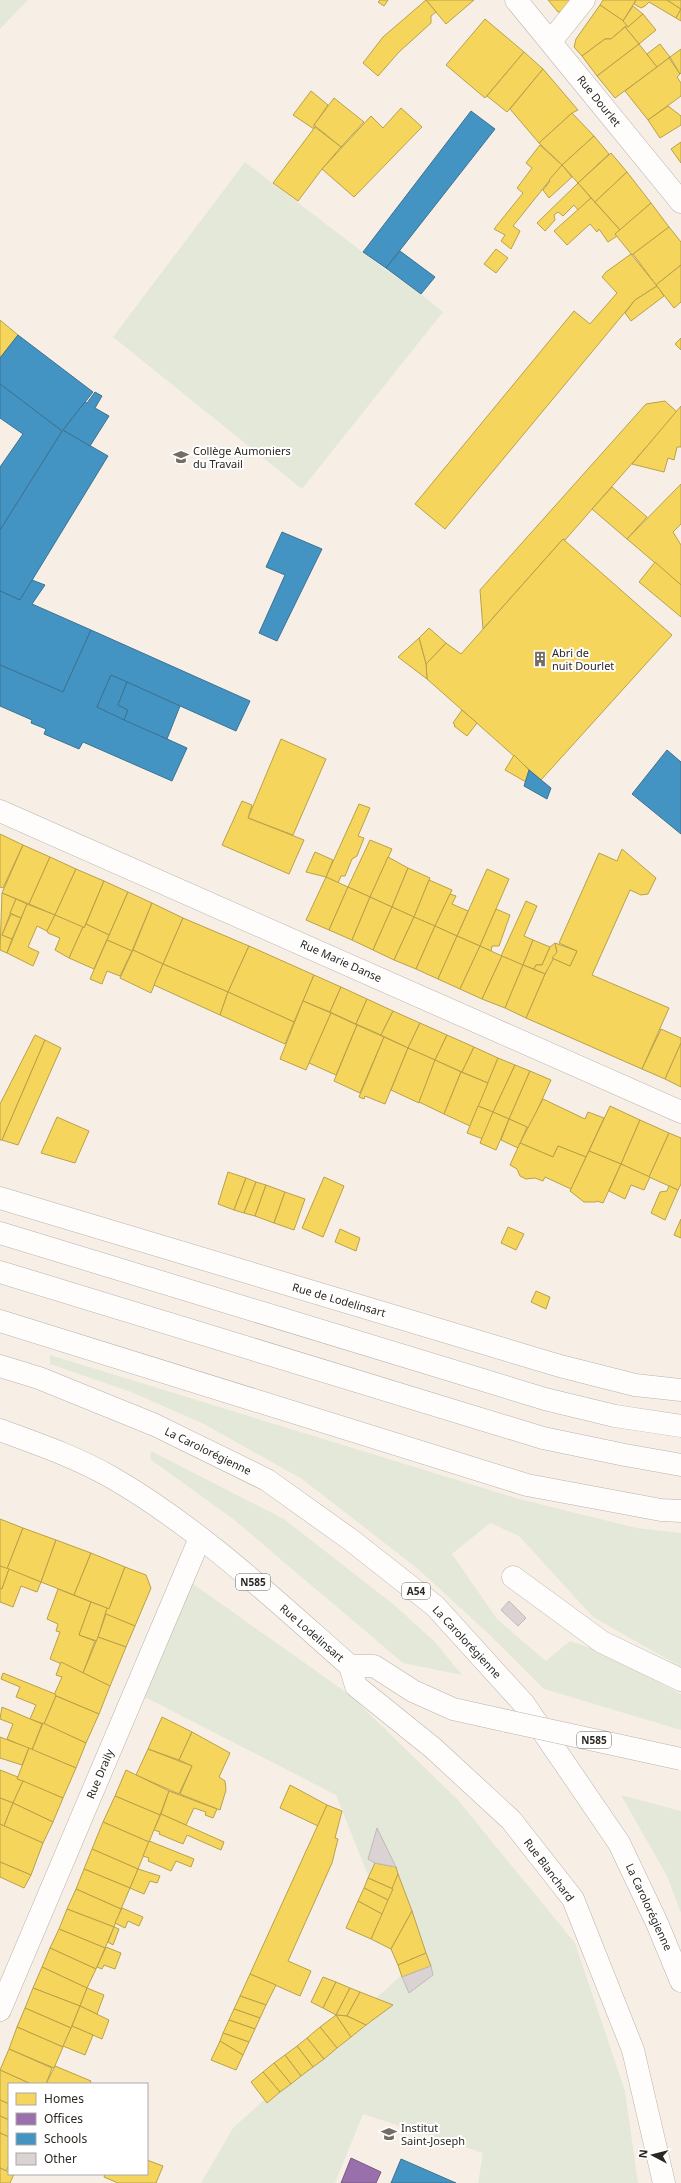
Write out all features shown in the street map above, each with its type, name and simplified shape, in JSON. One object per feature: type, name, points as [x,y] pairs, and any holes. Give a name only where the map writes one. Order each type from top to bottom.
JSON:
[{"type":"main road","name":"Rue Dourlet","points":[[516,0],[681,202]]},
{"type":"main road","points":[[551,41],[584,0]]},
{"type":"main road","name":"Rue Marie Danse","points":[[0,811],[681,1112]]},
{"type":"main road","name":"Rue de Lodelinsart","points":[[0,1198],[560,1366],[635,1385],[681,1390]]},
{"type":"main road","points":[[0,1233],[545,1399],[615,1416],[681,1426]]},
{"type":"main road","points":[[0,1272],[543,1438],[681,1465]]},
{"type":"main road","points":[[0,1321],[527,1485],[661,1510],[681,1511]]},
{"type":"main road","name":"La Carolorégienne","points":[[0,1366],[39,1378],[155,1424],[267,1480],[351,1540],[435,1606],[524,1704],[619,1843],[657,1923],[681,1981]]},
{"type":"main road","name":"Rue Lodelinsart","points":[[0,1430],[62,1453],[110,1477],[154,1504],[200,1538],[350,1666],[374,1666],[413,1691],[453,1708],[681,1759]]},
{"type":"main road","name":"Rue Draily","points":[[0,2010],[200,1538]]},
{"type":"main road","points":[[513,1577],[602,1642],[681,1680]]},
{"type":"main road","name":"Rue Blanchard","points":[[350,1666],[356,1686],[433,1748],[511,1820],[573,1899],[633,2050],[664,2183]]},
{"type":"green space","points":[[0,0],[28,0],[0,29]]},
{"type":"green space","points":[[245,162],[443,312],[302,489],[113,337]]},
{"type":"green space","points":[[50,1355],[519,1499],[637,1528],[681,1533],[681,1667],[593,1617],[519,1536],[490,1523],[452,1554],[497,1619],[546,1661],[570,1641],[602,1652],[681,1694],[681,1730],[544,1689],[491,1636],[418,1569],[302,1479],[204,1424],[131,1392],[50,1364]]},
{"type":"green space","points":[[151,1451],[284,1519],[393,1604],[435,1642],[462,1675],[403,1663],[233,1519],[150,1459]]},
{"type":"green space","points":[[189,1581],[350,1695],[457,1799],[575,1943],[625,2091],[638,2183],[478,2183],[483,2153],[363,2114],[335,2183],[201,2183],[233,2128],[406,1971],[336,1795],[135,1692]]},
{"type":"green space","points":[[621,1795],[681,1811],[681,1913],[667,1876]]},
{"type":"building: Homes","points":[[380,0],[388,0],[384,6],[378,2]]},
{"type":"building: Homes","points":[[426,0],[474,0],[446,24]]},
{"type":"building: Homes","points":[[426,0],[436,12],[431,16],[431,23],[399,52],[378,76],[363,63],[383,37]]},
{"type":"building: Homes","points":[[548,0],[574,0],[566,12],[558,12]]},
{"type":"building: Homes","points":[[603,0],[636,0],[623,21],[600,5]]},
{"type":"building: Homes","points":[[636,0],[667,0],[681,9],[676,18],[649,2],[641,8],[634,4]]},
{"type":"building: Homes","points":[[667,0],[681,0],[681,9]]},
{"type":"building: Homes","points":[[600,5],[628,24],[611,39],[605,39],[582,56],[574,47],[576,39]]},
{"type":"building: Homes","points":[[633,6],[643,14],[628,27],[623,21]]},
{"type":"building: Homes","points":[[681,9],[681,21],[676,18]]},
{"type":"building: Homes","points":[[643,14],[656,30],[639,44],[625,27],[628,27]]},
{"type":"building: Homes","points":[[485,19],[524,52],[485,98],[446,65]]},
{"type":"building: Homes","points":[[625,27],[639,44],[597,76],[582,56],[605,39],[611,39]]},
{"type":"building: Homes","points":[[639,44],[657,67],[615,98],[597,76]]},
{"type":"building: Homes","points":[[660,44],[670,57],[657,67],[647,54]]},
{"type":"building: Homes","points":[[681,49],[681,73],[680,74],[670,57]]},
{"type":"building: Homes","points":[[524,52],[543,69],[507,112],[487,96]]},
{"type":"building: Homes","points":[[669,58],[680,74],[677,77],[681,83],[681,96],[648,120],[625,91]]},
{"type":"building: Homes","points":[[543,69],[578,110],[572,113],[539,143],[510,109]]},
{"type":"building: Homes","points":[[311,91],[328,105],[314,125],[314,129],[293,115]]},
{"type":"building: Homes","points":[[334,98],[364,122],[341,147],[314,125]]},
{"type":"building: Homes","points":[[668,106],[681,116],[681,125],[660,138],[648,120]]},
{"type":"building: Homes","points":[[401,108],[422,127],[354,197],[322,169],[371,116],[383,128]]},
{"type":"building: Homes","points":[[572,113],[594,136],[562,165],[539,143]]},
{"type":"building: Homes","points":[[315,127],[341,147],[298,201],[273,183]]},
{"type":"building: Homes","points":[[594,136],[609,154],[578,183],[562,165]]},
{"type":"building: Homes","points":[[681,142],[681,163],[671,149]]},
{"type":"building: Homes","points":[[540,145],[562,165],[513,226],[520,231],[511,249],[501,241],[505,235],[494,229],[523,193],[517,188],[532,168],[526,163]]},
{"type":"building: Homes","points":[[611,153],[627,172],[595,202],[578,183]]},
{"type":"building: Homes","points":[[562,165],[572,177],[549,198],[543,190],[550,181],[549,180]]},
{"type":"building: Homes","points":[[627,172],[651,203],[620,230],[595,202]]},
{"type":"building: Homes","points":[[578,183],[591,198],[578,210],[574,205],[563,216],[558,212],[554,215],[555,220],[545,231],[537,223]]},
{"type":"building: Homes","points":[[591,198],[620,230],[615,234],[617,236],[608,242],[599,229],[597,232],[590,224],[567,245],[554,231]]},
{"type":"building: Homes","points":[[651,203],[669,227],[632,255],[615,234]]},
{"type":"building: Homes","points":[[669,227],[681,242],[681,265],[656,285],[633,254]]},
{"type":"building: Homes","points":[[496,249],[508,258],[496,273],[484,264]]},
{"type":"building: Homes","points":[[631,254],[657,286],[635,300],[445,529],[415,504],[574,311],[590,324],[617,293],[602,277],[606,272]]},
{"type":"building: Homes","points":[[681,265],[681,302],[674,308],[656,285]]},
{"type":"building: Homes","points":[[657,286],[664,296],[631,321],[625,313],[635,300]]},
{"type":"building: Homes","points":[[0,320],[18,335],[0,358]]},
{"type":"building: Homes","points":[[681,338],[681,350],[675,344]]},
{"type":"building: Homes","points":[[665,401],[677,412],[565,540],[563,539],[483,629],[480,590],[646,404]]},
{"type":"building: Homes","points":[[681,406],[681,447],[677,447],[674,460],[668,458],[664,472],[632,464]]},
{"type":"building: Homes","points":[[681,484],[681,524],[673,532],[681,545],[681,585],[627,539]]},
{"type":"building: Homes","points":[[612,487],[647,517],[627,539],[592,509]]},
{"type":"building: Homes","name":"Abri de nuit Dourlet","points":[[563,539],[672,635],[541,780],[427,679],[426,664],[446,643],[461,654]]},
{"type":"building: Homes","points":[[655,562],[681,585],[681,617],[639,582]]},
{"type":"building: Homes","points":[[429,628],[446,643],[426,664],[419,638]]},
{"type":"building: Homes","points":[[419,638],[426,664],[427,679],[398,657]]},
{"type":"building: Homes","points":[[462,710],[477,723],[467,736],[454,726],[455,725],[453,723]]},
{"type":"building: Homes","points":[[281,739],[326,759],[293,835],[248,818]]},
{"type":"building: Homes","points":[[514,755],[529,770],[526,782],[505,770]]},
{"type":"building: Homes","points":[[242,801],[252,805],[248,818],[304,840],[289,874],[222,845]]},
{"type":"building: Homes","points":[[359,804],[370,808],[358,836],[364,838],[357,856],[352,859],[345,876],[341,876],[338,883],[326,877]]},
{"type":"building: Homes","points":[[0,834],[23,845],[3,888],[0,887]]},
{"type":"building: Homes","points":[[370,840],[392,849],[370,897],[348,887]]},
{"type":"building: Homes","points":[[23,845],[50,857],[29,904],[2,893]]},
{"type":"building: Homes","points":[[622,849],[656,878],[648,894],[641,895],[630,890],[592,975],[669,1008],[642,1069],[526,1018],[552,958],[570,966],[577,951],[559,943],[599,853],[617,861]]},
{"type":"building: Homes","points":[[315,852],[333,860],[326,877],[306,872]]},
{"type":"building: Homes","points":[[50,857],[76,869],[55,915],[29,904]]},
{"type":"building: Homes","points":[[388,857],[408,868],[392,907],[370,897]]},
{"type":"building: Homes","points":[[408,868],[430,878],[414,917],[392,907]]},
{"type":"building: Homes","points":[[76,869],[104,881],[84,928],[55,915]]},
{"type":"building: Homes","points":[[487,869],[509,879],[480,946],[457,936]]},
{"type":"building: Homes","points":[[326,877],[348,887],[329,930],[306,920]]},
{"type":"building: Homes","points":[[429,880],[452,890],[435,926],[414,917]]},
{"type":"building: Homes","points":[[104,881],[128,892],[109,935],[86,924]]},
{"type":"building: Homes","points":[[348,887],[370,897],[352,940],[329,930]]},
{"type":"building: Homes","points":[[128,892],[152,903],[132,951],[107,940]]},
{"type":"building: Homes","points":[[2,893],[16,899],[2,935],[12,939],[7,953],[0,950]]},
{"type":"building: Homes","points":[[450,894],[456,896],[452,904],[468,911],[457,936],[435,926]]},
{"type":"building: Homes","points":[[370,897],[392,907],[373,950],[352,940]]},
{"type":"building: Homes","points":[[16,899],[27,904],[21,918],[10,913]]},
{"type":"building: Homes","points":[[526,901],[537,906],[524,936],[533,940],[523,965],[501,956]]},
{"type":"building: Homes","points":[[152,903],[183,918],[163,964],[133,950]]},
{"type":"building: Homes","points":[[27,904],[55,915],[47,931],[37,926],[28,947],[39,952],[33,966],[7,953]]},
{"type":"building: Homes","points":[[392,907],[414,917],[394,960],[373,950]]},
{"type":"building: Homes","points":[[496,909],[510,915],[499,946],[492,946],[491,951],[480,946]]},
{"type":"building: Homes","points":[[11,914],[21,918],[12,939],[2,935]]},
{"type":"building: Homes","points":[[55,915],[83,927],[69,958],[55,950],[60,938],[48,933],[47,931]]},
{"type":"building: Homes","points":[[414,917],[435,926],[416,969],[394,960]]},
{"type":"building: Homes","points":[[183,918],[249,946],[228,992],[163,964]]},
{"type":"building: Homes","points":[[86,924],[109,935],[94,969],[69,958],[83,927],[84,928]]},
{"type":"building: Homes","points":[[435,926],[457,936],[438,979],[416,969]]},
{"type":"building: Homes","points":[[457,936],[480,946],[460,989],[438,979]]},
{"type":"building: Homes","points":[[107,940],[132,951],[120,976],[107,971],[102,984],[90,979]]},
{"type":"building: Homes","points":[[533,940],[550,947],[542,965],[536,965],[534,969],[523,965]]},
{"type":"building: Homes","points":[[555,943],[557,952],[545,974],[534,969],[536,965],[542,965],[550,947]]},
{"type":"building: Homes","points":[[555,943],[577,951],[570,966],[552,958],[557,952]]},
{"type":"building: Homes","points":[[249,946],[314,975],[294,1022],[228,992]]},
{"type":"building: Homes","points":[[480,946],[502,956],[482,999],[460,989]]},
{"type":"building: Homes","points":[[133,950],[163,964],[151,993],[120,978]]},
{"type":"building: Homes","points":[[502,956],[523,965],[505,1008],[482,999]]},
{"type":"building: Homes","points":[[163,964],[228,992],[220,1015],[154,985]]},
{"type":"building: Homes","points":[[523,965],[545,974],[526,1018],[505,1008]]},
{"type":"building: Homes","points":[[314,975],[341,987],[330,1012],[303,1001]]},
{"type":"building: Homes","points":[[341,987],[367,999],[356,1024],[330,1012]]},
{"type":"building: Homes","points":[[228,992],[294,1022],[285,1044],[220,1015]]},
{"type":"building: Homes","points":[[367,999],[393,1011],[381,1035],[356,1024]]},
{"type":"building: Homes","points":[[303,1001],[331,1013],[306,1070],[280,1059]]},
{"type":"building: Homes","points":[[393,1011],[420,1023],[408,1048],[381,1035]]},
{"type":"building: Homes","points":[[331,1013],[357,1025],[336,1075],[309,1063]]},
{"type":"building: Homes","points":[[420,1023],[447,1035],[435,1060],[408,1048]]},
{"type":"building: Homes","points":[[357,1025],[384,1037],[360,1093],[334,1081]]},
{"type":"building: Homes","points":[[661,1029],[681,1038],[681,1043],[665,1079],[642,1069]]},
{"type":"building: Homes","points":[[35,1035],[45,1040],[2,1140],[0,1140],[0,1104]]},
{"type":"building: Homes","points":[[447,1035],[474,1047],[462,1072],[435,1060]]},
{"type":"building: Homes","points":[[384,1037],[408,1048],[385,1104],[365,1096],[364,1099],[359,1097]]},
{"type":"building: Homes","points":[[45,1040],[61,1048],[18,1145],[2,1140]]},
{"type":"building: Homes","points":[[681,1043],[681,1087],[665,1079]]},
{"type":"building: Homes","points":[[474,1047],[498,1058],[488,1083],[462,1072]]},
{"type":"building: Homes","points":[[408,1048],[435,1060],[419,1103],[391,1090]]},
{"type":"building: Homes","points":[[498,1058],[515,1065],[493,1112],[478,1106]]},
{"type":"building: Homes","points":[[435,1060],[461,1072],[444,1114],[419,1102]]},
{"type":"building: Homes","points":[[515,1065],[530,1071],[509,1119],[493,1112]]},
{"type":"building: Homes","points":[[530,1071],[551,1080],[529,1128],[509,1119]]},
{"type":"building: Homes","points":[[461,1072],[488,1083],[470,1126],[444,1114]]},
{"type":"building: Homes","points":[[543,1099],[585,1119],[588,1112],[604,1118],[586,1157],[558,1146],[553,1157],[520,1143]]},
{"type":"building: Homes","points":[[478,1106],[493,1112],[483,1139],[467,1133]]},
{"type":"building: Homes","points":[[610,1106],[640,1120],[621,1164],[589,1151]]},
{"type":"building: Homes","points":[[493,1112],[509,1119],[496,1150],[480,1143]]},
{"type":"building: Homes","points":[[57,1117],[89,1131],[75,1163],[41,1153]]},
{"type":"building: Homes","points":[[509,1119],[527,1127],[518,1148],[501,1140]]},
{"type":"building: Homes","points":[[640,1120],[669,1133],[649,1177],[621,1164]]},
{"type":"building: Homes","points":[[669,1133],[681,1138],[681,1184],[678,1190],[649,1177]]},
{"type":"building: Homes","points":[[520,1143],[553,1157],[558,1146],[586,1157],[571,1189],[545,1177],[543,1181],[535,1178],[526,1179],[520,1176],[517,1169],[510,1165]]},
{"type":"building: Homes","points":[[589,1151],[621,1164],[603,1203],[597,1201],[584,1202],[570,1191]]},
{"type":"building: Homes","points":[[621,1164],[650,1177],[644,1190],[631,1185],[625,1199],[609,1191]]},
{"type":"building: Homes","points":[[228,1172],[246,1178],[234,1210],[218,1204]]},
{"type":"building: Homes","points":[[324,1177],[344,1186],[323,1237],[302,1228]]},
{"type":"building: Homes","points":[[246,1178],[256,1182],[244,1213],[234,1210]]},
{"type":"building: Homes","points":[[256,1182],[266,1185],[255,1216],[244,1213]]},
{"type":"building: Homes","points":[[266,1185],[285,1192],[274,1223],[255,1216]]},
{"type":"building: Homes","points":[[669,1186],[678,1190],[665,1220],[651,1213],[660,1192],[667,1191]]},
{"type":"building: Homes","points":[[285,1192],[305,1199],[294,1230],[274,1223]]},
{"type":"building: Homes","points":[[681,1219],[681,1238],[674,1235]]},
{"type":"building: Homes","points":[[508,1227],[524,1234],[516,1250],[501,1243]]},
{"type":"building: Homes","points":[[340,1229],[360,1238],[356,1251],[335,1242]]},
{"type":"building: Homes","points":[[536,1291],[550,1297],[546,1309],[531,1302]]},
{"type":"building: Homes","points":[[0,1519],[23,1528],[7,1569],[0,1566]]},
{"type":"building: Homes","points":[[23,1528],[56,1540],[41,1582],[7,1569]]},
{"type":"building: Homes","points":[[56,1540],[91,1553],[74,1595],[41,1582]]},
{"type":"building: Homes","points":[[91,1553],[125,1567],[109,1609],[74,1595]]},
{"type":"building: Homes","points":[[0,1566],[9,1569],[2,1589],[0,1588]]},
{"type":"building: Homes","points":[[125,1567],[146,1575],[151,1588],[135,1626],[105,1614],[107,1608],[109,1609]]},
{"type":"building: Homes","points":[[9,1569],[41,1582],[37,1592],[21,1586],[13,1607],[0,1602],[0,1588],[2,1589]]},
{"type":"building: Homes","points":[[58,1589],[91,1602],[79,1635],[95,1641],[83,1673],[50,1659],[60,1632],[56,1631],[58,1624],[47,1619]]},
{"type":"building: Homes","points":[[91,1602],[107,1608],[97,1641],[79,1635]]},
{"type":"building: Homes","points":[[106,1614],[135,1626],[126,1647],[98,1637]]},
{"type":"building: Homes","points":[[98,1637],[126,1647],[110,1686],[83,1673]]},
{"type":"building: Homes","points":[[61,1662],[110,1686],[99,1714],[54,1695],[62,1677],[56,1675]]},
{"type":"building: Homes","points":[[3,1673],[55,1694],[56,1696],[44,1724],[30,1719],[36,1705],[16,1697],[20,1687],[1,1679]]},
{"type":"building: Homes","points":[[56,1696],[99,1714],[86,1743],[44,1724]]},
{"type":"building: Homes","points":[[2,1707],[42,1724],[32,1750],[7,1739],[13,1724],[0,1719]]},
{"type":"building: Homes","points":[[162,1717],[192,1732],[179,1760],[148,1749]]},
{"type":"building: Homes","points":[[43,1723],[86,1743],[76,1768],[32,1750]]},
{"type":"building: Homes","points":[[192,1732],[230,1753],[219,1777],[225,1781],[226,1790],[220,1810],[180,1794],[192,1766],[179,1760]]},
{"type":"building: Homes","points":[[0,1737],[29,1748],[22,1765],[0,1758]]},
{"type":"building: Homes","points":[[29,1748],[76,1768],[63,1798],[17,1779]]},
{"type":"building: Homes","points":[[148,1749],[192,1766],[179,1794],[136,1775]]},
{"type":"building: Homes","points":[[0,1770],[18,1777],[17,1779],[23,1781],[13,1803],[0,1798]]},
{"type":"building: Homes","points":[[126,1770],[169,1791],[160,1815],[115,1796]]},
{"type":"building: Homes","points":[[23,1781],[63,1798],[53,1822],[13,1803]]},
{"type":"building: Homes","points":[[290,1785],[327,1805],[318,1826],[280,1808]]},
{"type":"building: Homes","points":[[169,1791],[217,1809],[213,1818],[205,1815],[206,1812],[194,1808],[186,1825],[161,1814]]},
{"type":"building: Homes","points":[[115,1796],[160,1815],[149,1842],[103,1822]]},
{"type":"building: Homes","points":[[0,1798],[13,1803],[4,1826],[0,1824]]},
{"type":"building: Homes","points":[[13,1803],[53,1822],[43,1843],[4,1826]]},
{"type":"building: Homes","points":[[327,1805],[342,1811],[335,1838],[338,1839],[332,1863],[288,1961],[311,1971],[300,1996],[250,1974]]},
{"type":"building: Homes","points":[[161,1814],[224,1842],[221,1850],[187,1835],[183,1844],[159,1834],[160,1832],[154,1830]]},
{"type":"building: Homes","points":[[103,1822],[149,1842],[138,1869],[92,1849]]},
{"type":"building: Homes","points":[[0,1824],[43,1843],[31,1875],[0,1862]]},
{"type":"building: Homes","points":[[149,1841],[194,1859],[191,1867],[176,1861],[171,1871],[148,1861],[149,1858],[143,1856]]},
{"type":"building: Homes","points":[[92,1849],[138,1869],[130,1888],[84,1869]]},
{"type":"building: Homes","points":[[0,1862],[31,1875],[24,1888],[0,1877]]},
{"type":"building: Homes","points":[[375,1863],[396,1867],[398,1874],[393,1889],[368,1878]]},
{"type":"building: Homes","points":[[84,1869],[130,1888],[121,1909],[76,1889]]},
{"type":"building: Homes","points":[[138,1869],[160,1876],[157,1883],[150,1881],[144,1894],[130,1888]]},
{"type":"building: Homes","points":[[398,1874],[412,1911],[391,1949],[371,1939]]},
{"type":"building: Homes","points":[[368,1878],[393,1889],[388,1900],[364,1888]]},
{"type":"building: Homes","points":[[364,1888],[388,1900],[382,1914],[358,1901]]},
{"type":"building: Homes","points":[[76,1889],[121,1909],[114,1927],[67,1909]]},
{"type":"building: Homes","points":[[358,1901],[382,1914],[371,1939],[346,1928]]},
{"type":"building: Homes","points":[[122,1908],[143,1917],[139,1926],[128,1921],[125,1928],[115,1923]]},
{"type":"building: Homes","points":[[67,1909],[114,1927],[105,1948],[59,1929]]},
{"type":"building: Homes","points":[[412,1911],[426,1953],[398,1965],[391,1949]]},
{"type":"building: Homes","points":[[114,1927],[119,1929],[113,1945],[108,1942]]},
{"type":"building: Homes","points":[[59,1929],[105,1948],[96,1969],[50,1948]]},
{"type":"building: Homes","points":[[106,1947],[121,1953],[115,1969],[104,1965],[102,1969],[97,1967]]},
{"type":"building: Homes","points":[[50,1948],[96,1969],[87,1988],[42,1967]]},
{"type":"building: Homes","points":[[426,1953],[431,1966],[402,1977],[398,1965]]},
{"type":"building: Homes","points":[[42,1967],[87,1988],[80,2006],[33,1988]]},
{"type":"building: Homes","points":[[250,1974],[276,1985],[266,2005],[240,1996]]},
{"type":"building: Homes","points":[[323,1977],[336,1982],[323,2008],[311,2002]]},
{"type":"building: Homes","points":[[336,1982],[350,1988],[336,2015],[323,2008]]},
{"type":"building: Homes","points":[[33,1988],[80,2006],[71,2028],[25,2008]]},
{"type":"building: Homes","points":[[87,1988],[104,1995],[97,2014],[80,2006]]},
{"type":"building: Homes","points":[[350,1988],[360,1992],[347,2016],[336,2015]]},
{"type":"building: Homes","points":[[360,1992],[393,2005],[366,2025],[347,2016]]},
{"type":"building: Homes","points":[[240,1996],[266,2005],[260,2018],[234,2009]]},
{"type":"building: Homes","points":[[80,2006],[109,2020],[102,2039],[72,2026]]},
{"type":"building: Homes","points":[[25,2008],[71,2028],[63,2047],[17,2027]]},
{"type":"building: Homes","points":[[234,2009],[260,2018],[255,2029],[229,2020]]},
{"type":"building: Homes","points":[[336,2015],[351,2037],[337,2048],[320,2027]]},
{"type":"building: Homes","points":[[336,2015],[347,2016],[366,2025],[351,2037]]},
{"type":"building: Homes","points":[[229,2020],[255,2029],[249,2042],[223,2033]]},
{"type":"building: Homes","points":[[72,2026],[93,2035],[85,2055],[63,2046]]},
{"type":"building: Homes","points":[[17,2027],[63,2047],[54,2068],[9,2049]]},
{"type":"building: Homes","points":[[320,2027],[337,2048],[324,2059],[307,2038]]},
{"type":"building: Homes","points":[[223,2033],[249,2042],[243,2055],[220,2041]]},
{"type":"building: Homes","points":[[307,2038],[324,2059],[313,2067],[297,2046]]},
{"type":"building: Homes","points":[[220,2041],[243,2055],[236,2070],[211,2060]]},
{"type":"building: Homes","points":[[297,2046],[313,2067],[301,2076],[285,2055]]},
{"type":"building: Homes","points":[[9,2049],[52,2068],[46,2083],[29,2083],[0,2070]]},
{"type":"building: Homes","points":[[285,2055],[301,2076],[291,2084],[274,2063]]},
{"type":"building: Homes","points":[[274,2063],[291,2084],[280,2092],[263,2072]]},
{"type":"building: Homes","points":[[55,2066],[91,2081],[90,2083],[46,2083]]},
{"type":"building: Homes","points":[[0,2070],[29,2083],[8,2083],[8,2104],[0,2100]]},
{"type":"building: Homes","points":[[263,2072],[280,2092],[267,2103],[251,2082]]},
{"type":"building: Homes","points":[[0,2100],[8,2104],[8,2120],[0,2116]]},
{"type":"building: Homes","points":[[0,2116],[8,2120],[8,2137],[0,2133]]},
{"type":"building: Homes","points":[[0,2133],[8,2137],[8,2167],[6,2171],[0,2168]]},
{"type":"building: Homes","points":[[148,2160],[163,2166],[156,2183],[118,2183],[104,2177],[105,2175],[148,2175]]},
{"type":"building: Homes","points":[[0,2168],[8,2172],[8,2175],[14,2175],[10,2183],[0,2183]]},
{"type":"building: Offices","points":[[351,2158],[381,2172],[376,2183],[341,2183]]},
{"type":"building: Schools","points":[[471,111],[495,129],[386,268],[363,252]]},
{"type":"building: Schools","points":[[400,251],[435,277],[421,294],[386,268]]},
{"type":"building: Schools","points":[[18,335],[93,392],[63,430],[108,456],[20,600],[0,591],[0,530],[62,431],[0,384],[0,358]]},
{"type":"building: Schools","points":[[0,384],[62,431],[0,530],[0,467],[23,434],[0,418]]},
{"type":"building: Schools","points":[[95,392],[102,396],[95,408],[109,416],[90,446],[63,430],[85,402],[87,403]]},
{"type":"building: Schools","points":[[282,532],[322,549],[277,641],[259,633],[285,575],[266,567]]},
{"type":"building: Schools","points":[[32,580],[45,585],[32,604],[91,630],[63,692],[0,665],[0,591],[20,600]]},
{"type":"building: Schools","points":[[91,630],[250,701],[236,731],[111,675],[97,707],[187,748],[172,781],[83,742],[79,749],[44,734],[46,729],[31,723],[32,720],[0,706],[0,665],[63,692]]},
{"type":"building: Schools","points":[[111,675],[127,682],[118,705],[128,710],[124,720],[97,707]]},
{"type":"building: Schools","points":[[127,682],[180,706],[167,739],[124,720],[128,710],[118,705]]},
{"type":"building: Schools","points":[[667,750],[681,762],[681,834],[632,794]]},
{"type":"building: Schools","points":[[529,770],[551,788],[547,799],[524,786]]},
{"type":"building: Schools","points":[[401,2159],[456,2183],[391,2183]]},
{"type":"building: Other","points":[[509,1601],[526,1618],[518,1626],[501,1610]]},
{"type":"building: Other","points":[[377,1828],[396,1867],[375,1863],[368,1859]]},
{"type":"building: Other","points":[[431,1966],[433,1975],[409,1993],[402,1977]]},
{"type":"place","name":"Collège Aumoniers du Travail","points":[[181,457]]},
{"type":"place","name":"Abri de nuit Dourlet","points":[[540,659]]},
{"type":"place","name":"Institut Saint-Joseph","points":[[389,2134]]}]
